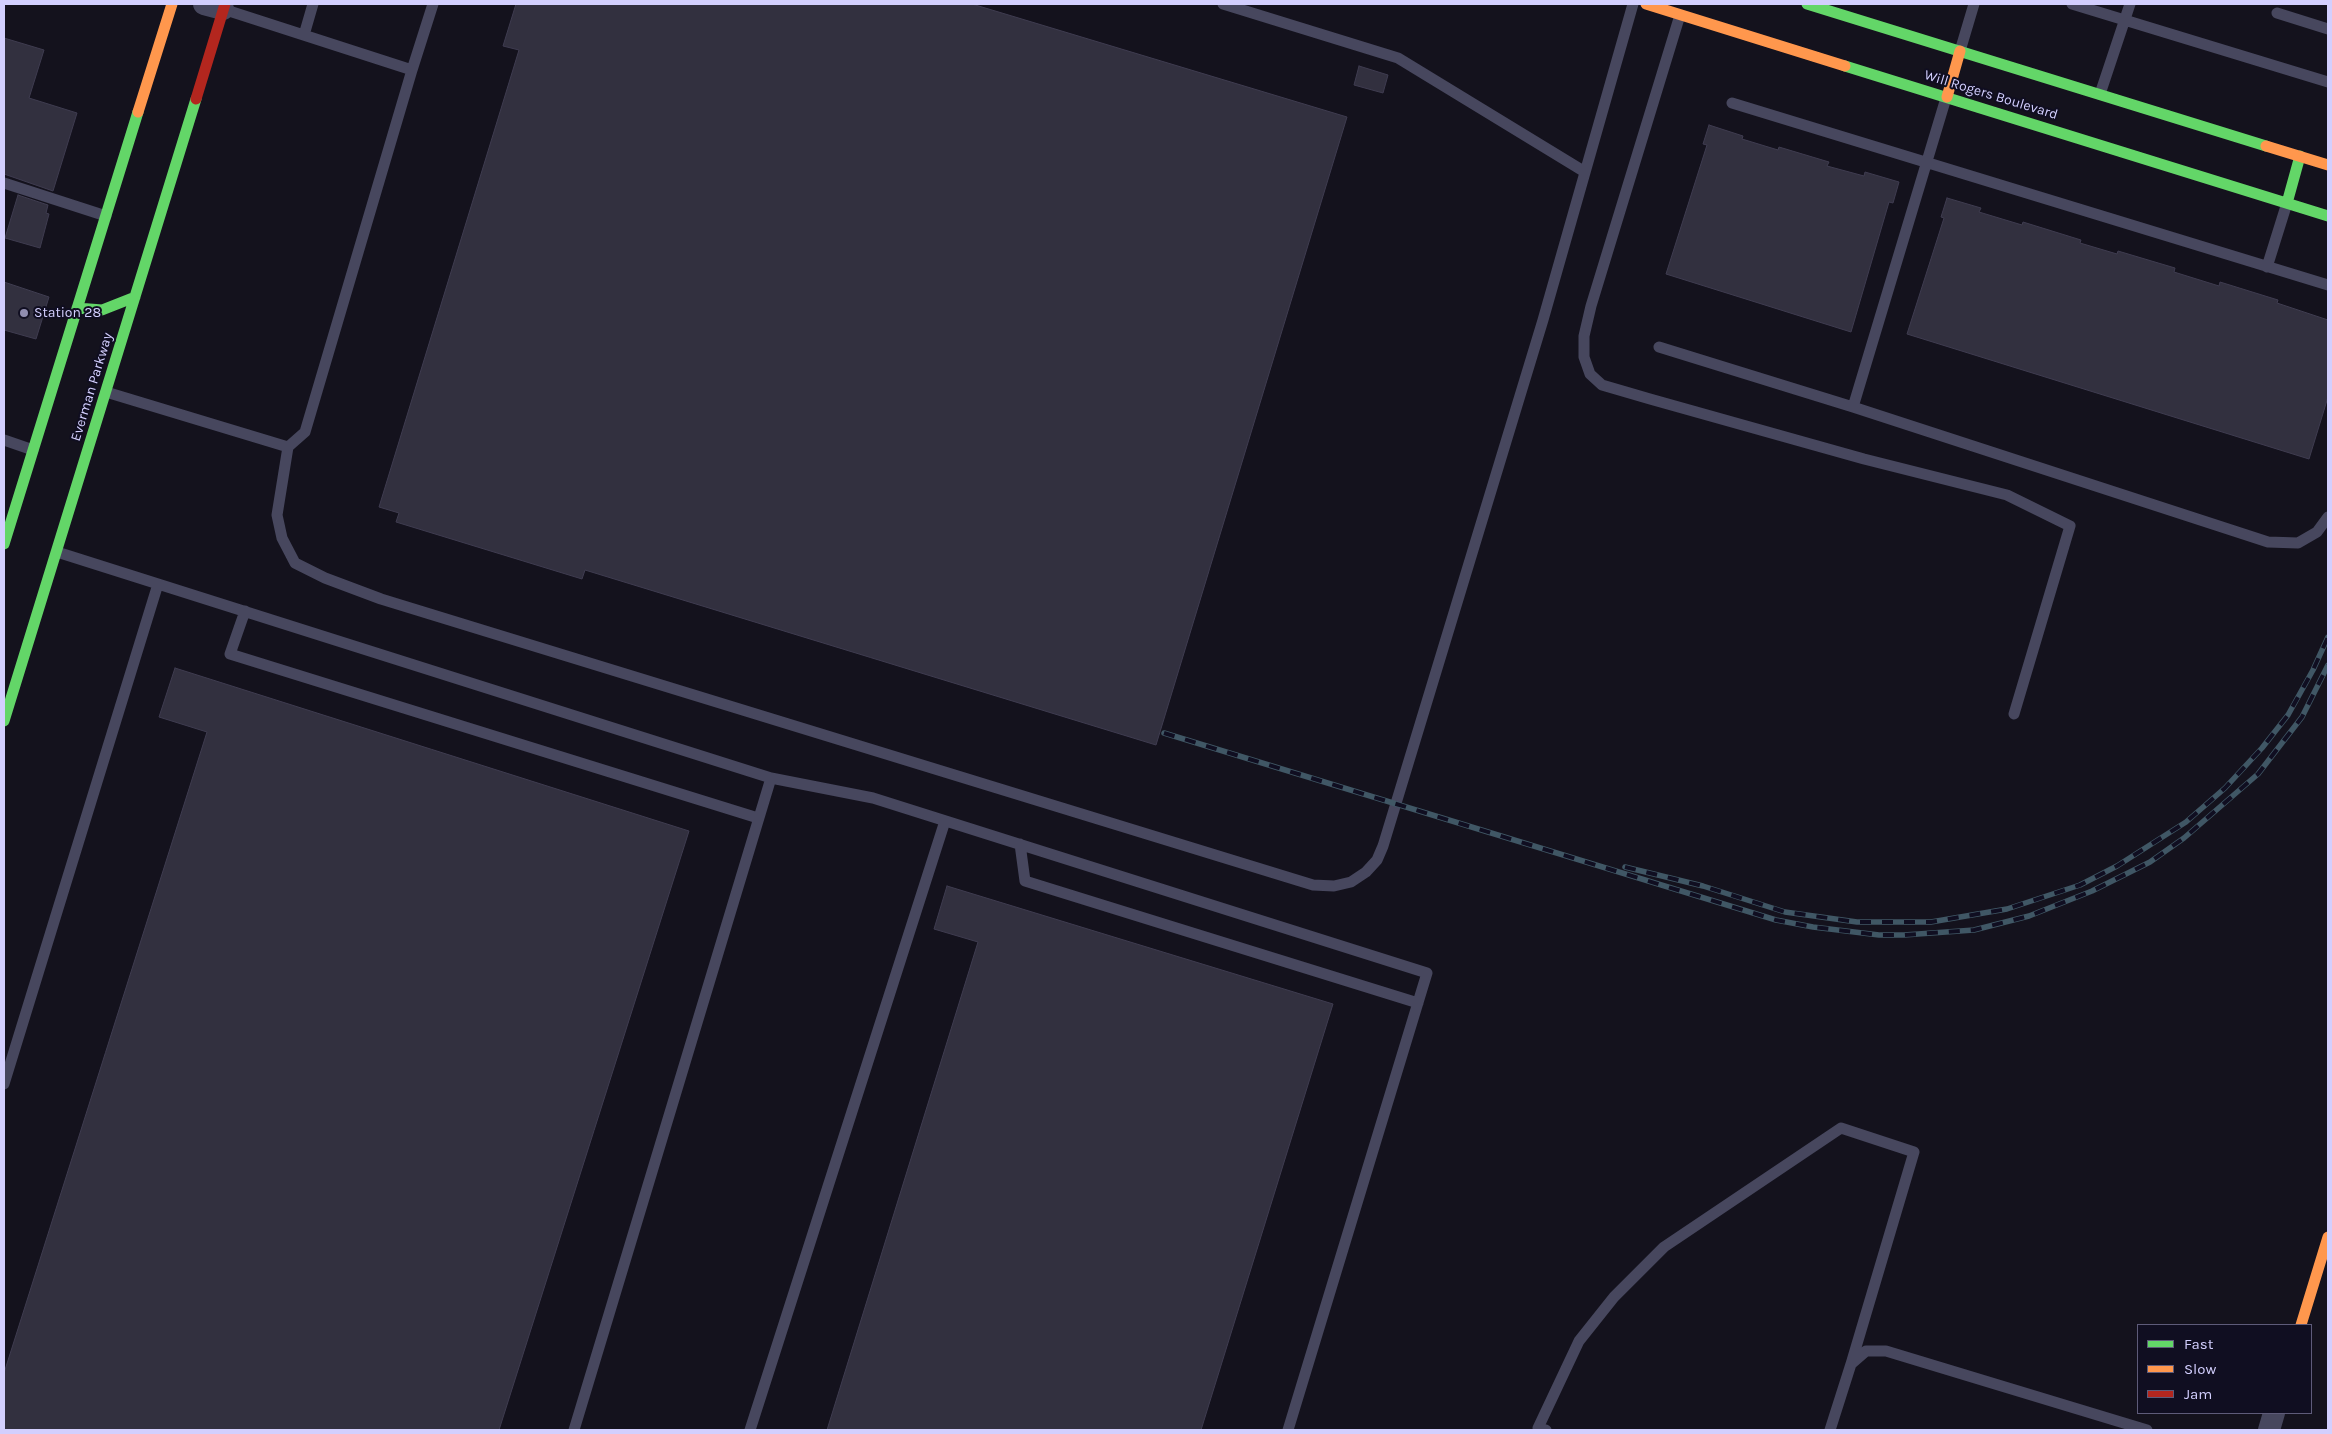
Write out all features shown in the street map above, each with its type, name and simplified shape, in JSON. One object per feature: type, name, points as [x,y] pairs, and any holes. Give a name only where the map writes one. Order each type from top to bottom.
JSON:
[{"type":"main road","points":[[4,544],[172,4]]},
{"type":"main road","name":"Will Rogers Boulevard","points":[[1646,4],[2328,216]]},
{"type":"main road","points":[[1807,4],[2328,165]]},
{"type":"main road","name":"Everman Parkway","points":[[4,721],[135,297],[217,6]]},
{"type":"main road","points":[[1947,97],[1960,51]]},
{"type":"main road","points":[[2286,203],[2300,156]]},
{"type":"main road","points":[[77,308],[102,310],[135,297]]},
{"type":"main road","points":[[2301,1324],[2328,1237]]},
{"type":"street","points":[[2269,1430],[2274,1414]]},
{"type":"lane","points":[[304,35],[313,4]]},
{"type":"lane","points":[[433,4],[305,432],[288,447],[277,514],[282,538],[295,563],[325,578],[400,605],[1266,871],[1313,885],[1334,886],[1351,882],[1366,872],[1377,860],[1383,846],[1585,172],[1633,4]]},
{"type":"lane","points":[[1223,4],[1398,58],[1585,172]]},
{"type":"lane","points":[[1960,51],[1974,4]]},
{"type":"lane","points":[[2072,4],[2328,82]]},
{"type":"lane","points":[[2100,94],[2130,4]]},
{"type":"lane","points":[[217,6],[412,70]]},
{"type":"lane","points":[[1680,14],[1591,306],[1584,336],[1584,357],[1590,374],[1602,384],[1650,399],[1864,459],[2007,494],[2070,526],[2014,714]]},
{"type":"lane","points":[[2277,14],[2328,29]]},
{"type":"lane","points":[[1853,407],[1947,97]]},
{"type":"lane","points":[[1732,102],[1927,160],[2328,285]]},
{"type":"lane","points":[[4,182],[106,216]]},
{"type":"lane","points":[[2267,267],[2286,203]]},
{"type":"lane","points":[[1659,347],[1853,407],[2268,542],[2298,543],[2317,532],[2328,517]]},
{"type":"lane","points":[[106,392],[288,447]]},
{"type":"lane","points":[[4,440],[33,450]]},
{"type":"lane","points":[[56,552],[771,778],[873,798],[1427,973],[1288,1430]]},
{"type":"lane","points":[[4,1084],[158,584]]},
{"type":"lane","points":[[245,611],[230,654],[758,818]]},
{"type":"lane","points":[[574,1430],[771,778]]},
{"type":"lane","points":[[750,1430],[946,821]]},
{"type":"lane","points":[[1020,844],[1025,881],[1418,1003]]},
{"type":"lane","points":[[1546,1430],[1538,1428],[1579,1341],[1614,1297],[1664,1247],[1841,1128],[1914,1152],[1830,1430]]},
{"type":"lane","points":[[1851,1364],[1866,1351],[1886,1351],[2133,1428],[2147,1430]]},
{"type":"building","points":[[516,4],[972,4],[1347,117],[1156,745],[585,570],[582,579],[396,522],[399,513],[379,507],[519,50],[503,46]]},
{"type":"building","points":[[4,38],[44,50],[29,98],[77,113],[53,191],[4,174]]},
{"type":"building","points":[[1359,66],[1388,75],[1383,93],[1354,85]]},
{"type":"building","points":[[1709,125],[1743,136],[1742,139],[1778,150],[1779,147],[1829,162],[1827,166],[1864,176],[1865,172],[1899,182],[1893,203],[1889,202],[1851,332],[1666,274],[1707,145],[1703,144]]},
{"type":"building","points":[[18,195],[48,205],[46,213],[49,214],[40,248],[5,238]]},
{"type":"building","points":[[1947,198],[1981,208],[1979,212],[2022,225],[2023,222],[2081,240],[2080,243],[2117,254],[2118,251],[2175,268],[2174,272],[2219,286],[2220,282],[2278,300],[2277,303],[2328,320],[2328,397],[2309,459],[1907,334],[1944,218],[1941,217]]},
{"type":"building","name":"Station 28","points":[[4,282],[49,297],[36,339],[4,330]]},
{"type":"building","points":[[175,668],[689,831],[499,1430],[4,1430],[4,1373],[207,732],[159,717]]},
{"type":"building","points":[[947,886],[1333,1004],[1201,1430],[827,1430],[978,942],[934,929]]},
{"type":"railway","points":[[1625,867],[1703,886],[1785,912],[1857,922],[1931,922],[2007,909],[2080,885],[2117,866],[2186,822],[2225,788],[2262,748],[2288,715],[2313,670],[2328,637]]},
{"type":"railway","points":[[1164,733],[1776,920],[1813,927],[1879,935],[1904,935],[1974,930],[2029,916],[2092,891],[2150,862],[2184,838],[2258,774],[2302,717],[2328,665]]},
{"type":"traffic: fast","points":[[1807,4],[2266,146]]},
{"type":"traffic: fast","points":[[1845,66],[2328,216]]},
{"type":"traffic: fast","points":[[4,721],[196,99]]},
{"type":"traffic: fast","points":[[4,544],[138,112]]},
{"type":"traffic: fast","points":[[2287,203],[2300,156]]},
{"type":"traffic: fast","points":[[77,308],[102,310],[135,297]]},
{"type":"traffic: slow","points":[[138,112],[172,4]]},
{"type":"traffic: slow","points":[[1646,4],[1845,66]]},
{"type":"traffic: slow","points":[[1947,97],[1960,51]]},
{"type":"traffic: slow","points":[[2266,146],[2328,165]]},
{"type":"traffic: slow","points":[[2301,1324],[2328,1237]]},
{"type":"traffic: jam","points":[[196,99],[225,4]]},
{"type":"place","name":"Station 28","points":[[24,313]]}]
